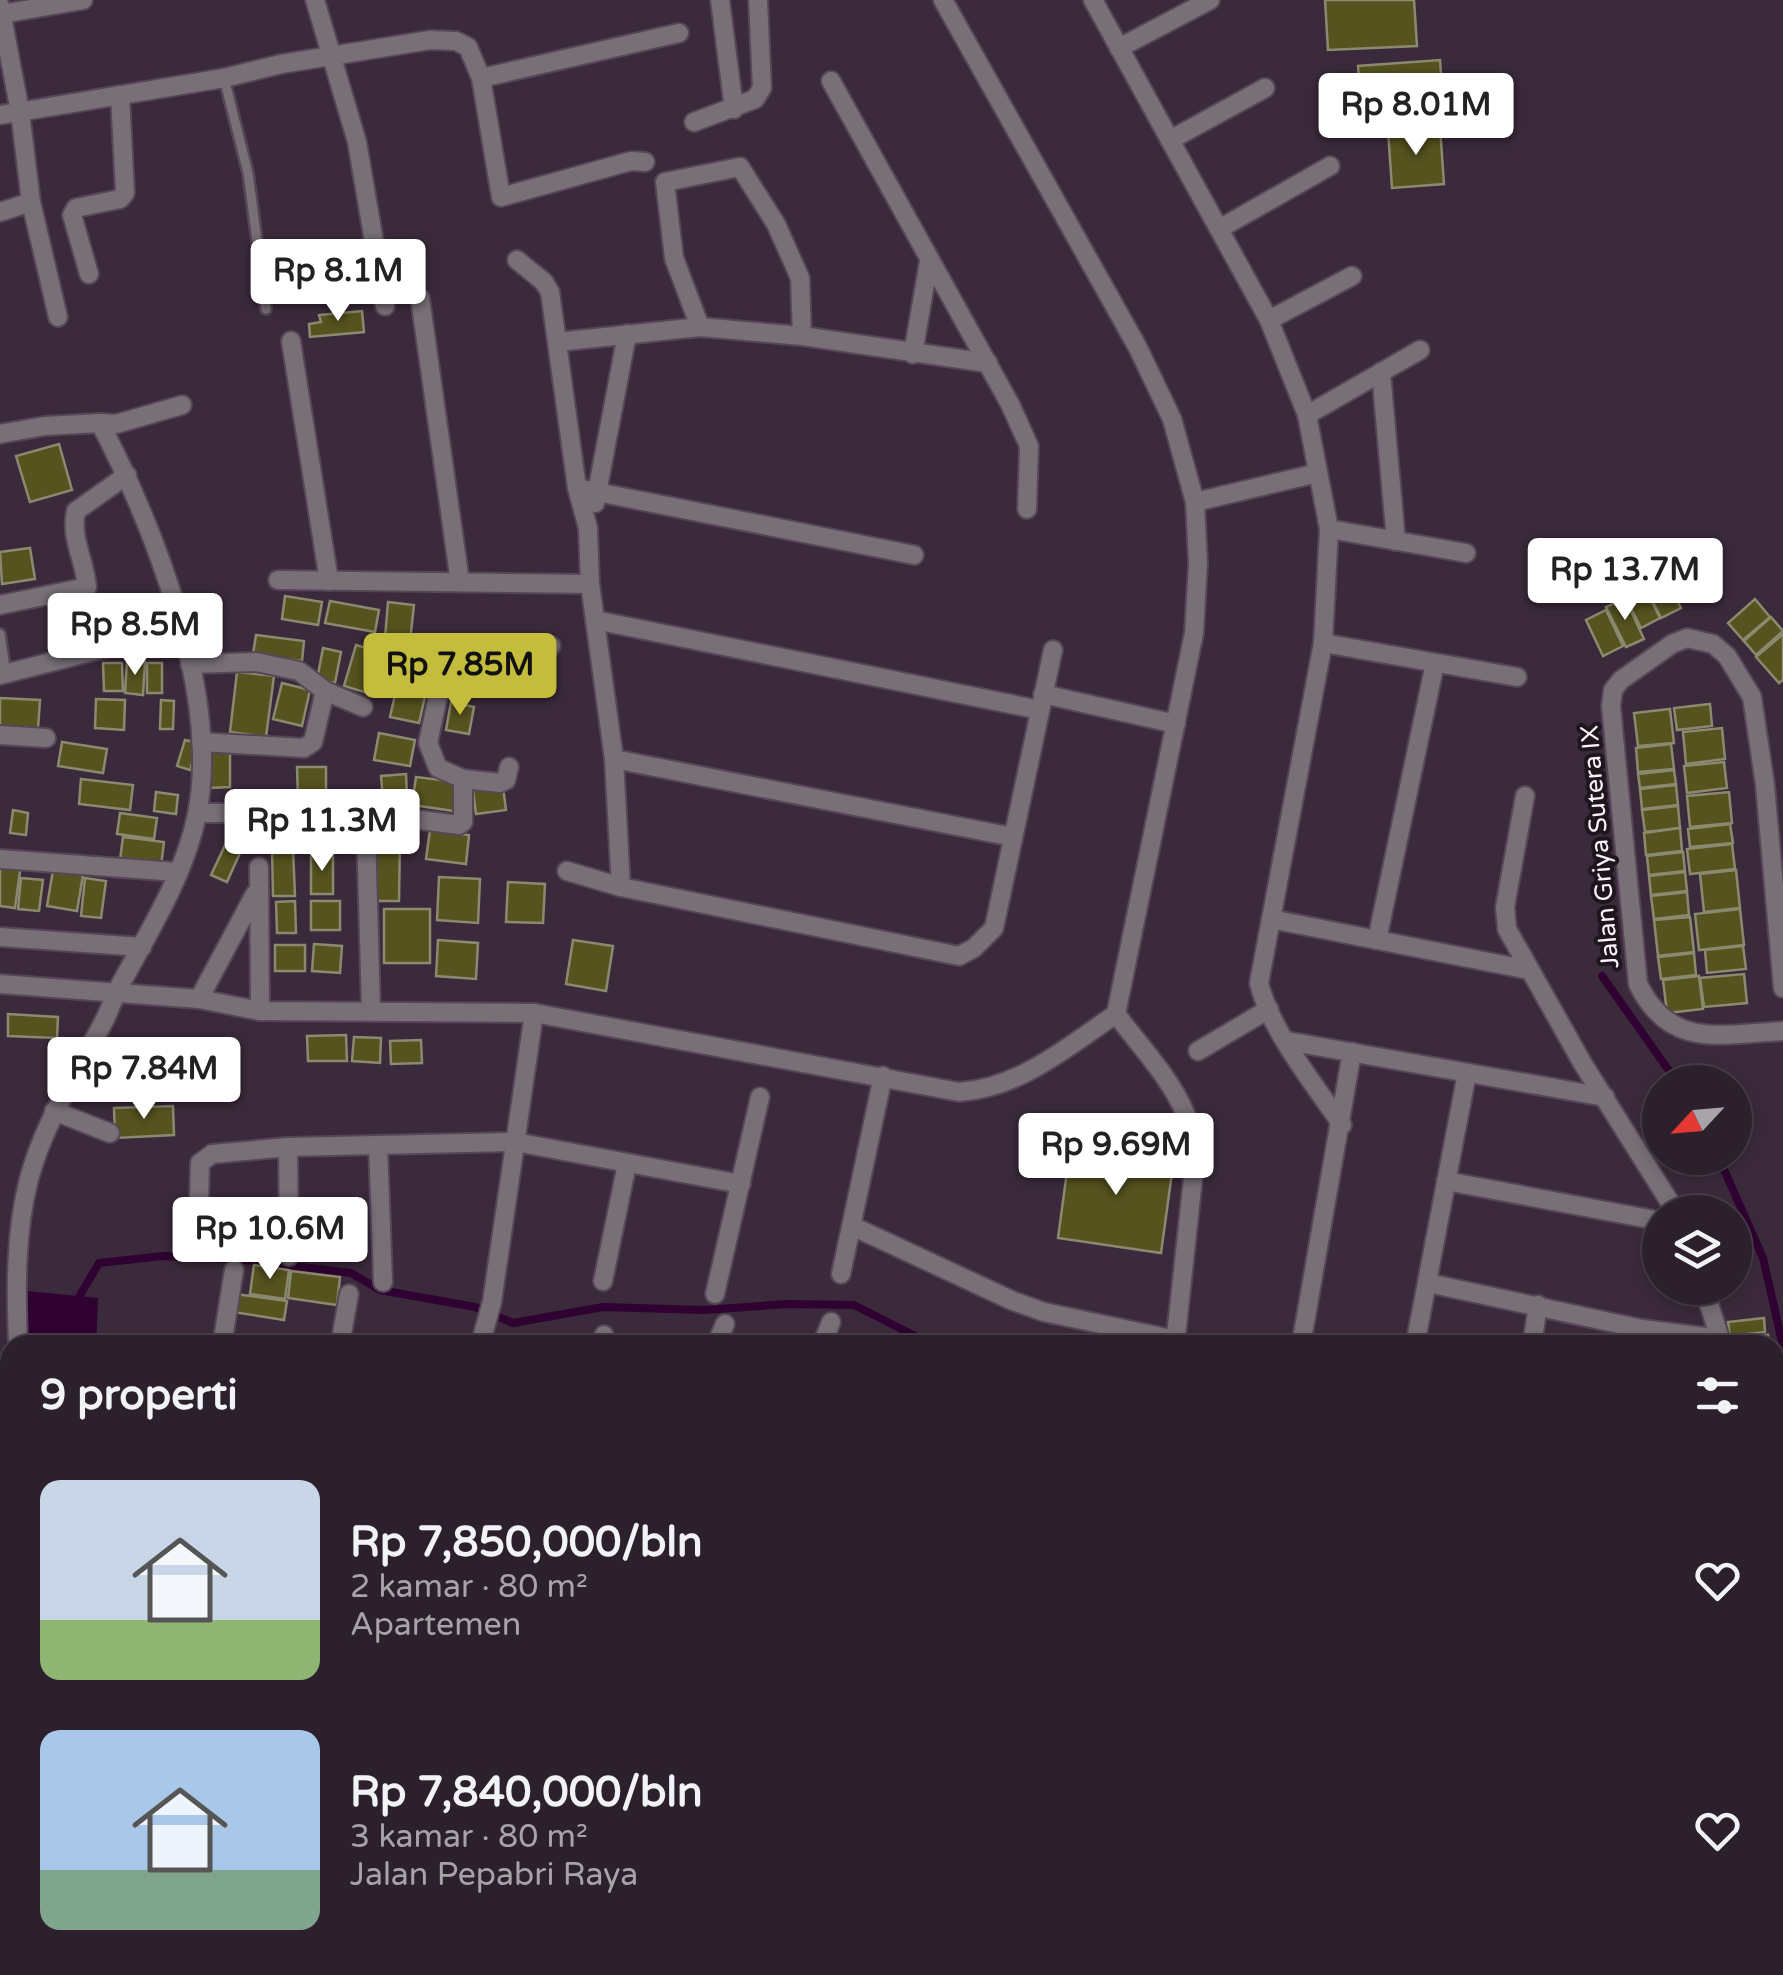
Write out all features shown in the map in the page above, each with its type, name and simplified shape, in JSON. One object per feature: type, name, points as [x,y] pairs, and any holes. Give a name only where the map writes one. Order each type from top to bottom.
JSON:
[{"type":"street","points":[[58,317],[30,202],[20,112],[1,10],[83,0]]},
{"type":"street","points":[[316,0],[357,142],[385,306]]},
{"type":"street","points":[[720,0],[734,108]]},
{"type":"street","points":[[694,122],[755,100],[762,88],[758,0]]},
{"type":"street","points":[[0,984],[117,990],[260,1011],[534,1012],[959,1092],[983,1090],[1040,1066],[1116,1014],[1194,633],[1198,562],[1195,502],[1172,420],[1137,346],[943,0]]},
{"type":"street","points":[[1093,0],[1269,320],[1307,415],[1329,529],[1324,642],[1259,983],[1287,1041],[1342,1125]]},
{"type":"street","points":[[1120,48],[1210,0]]},
{"type":"street","points":[[481,78],[679,32]]},
{"type":"street","points":[[0,115],[224,78],[281,64],[430,40],[456,41],[468,47],[481,78],[501,197],[631,161],[645,162]]},
{"type":"street","points":[[831,81],[988,362],[1029,446],[1028,510]]},
{"type":"street","points":[[1170,140],[1266,88]]},
{"type":"street","points":[[88,274],[72,214],[76,208],[120,199],[125,194],[120,95]]},
{"type":"street","points":[[1218,228],[1330,166]]},
{"type":"street","points":[[700,327],[674,258],[665,182],[740,168],[776,224],[800,278],[802,336]]},
{"type":"street","points":[[0,212],[30,202]]},
{"type":"street","points":[[517,260],[544,282],[550,292],[577,488],[588,528],[590,584],[614,759],[622,887]]},
{"type":"street","points":[[913,354],[929,261]]},
{"type":"street","points":[[1269,320],[1352,276]]},
{"type":"street","points":[[420,298],[460,582]]},
{"type":"street","points":[[557,342],[700,327],[802,336],[988,362]]},
{"type":"street","points":[[588,528],[627,334]]},
{"type":"street","points":[[290,341],[329,581]]},
{"type":"street","points":[[1307,415],[1420,350]]},
{"type":"street","points":[[1381,372],[1396,541]]},
{"type":"street","points":[[0,434],[45,426],[116,424],[182,405]]},
{"type":"street","points":[[18,1335],[19,1253],[29,1179],[54,1111],[142,946],[177,872],[198,813],[202,742],[184,628],[127,475],[100,422]]},
{"type":"street","points":[[1195,502],[1318,474]]},
{"type":"street","points":[[0,605],[87,587],[86,566],[72,531],[76,512],[127,475]]},
{"type":"street","points":[[577,488],[914,554]]},
{"type":"street","points":[[1329,529],[1466,552]]},
{"type":"street","points":[[278,580],[590,584]]},
{"type":"street","points":[[595,620],[1176,724]]},
{"type":"street","points":[[3,675],[184,628]]},
{"type":"street","name":"Jalan Griya Sutera IX","points":[[1774,784],[1752,697],[1727,656],[1713,644],[1687,638],[1672,644],[1621,680],[1614,690],[1611,706],[1638,984],[1646,1000],[1669,1026],[1698,1036],[1783,1031]]},
{"type":"street","points":[[1324,642],[1516,677]]},
{"type":"street","points":[[509,768],[506,780],[500,782],[463,779],[438,768],[428,743],[446,659],[458,654],[551,646]]},
{"type":"street","points":[[566,871],[622,887],[959,956],[974,948],[994,928],[1053,650]]},
{"type":"street","points":[[1377,940],[1435,662]]},
{"type":"street","points":[[190,664],[271,664],[299,671],[324,691],[363,707]]},
{"type":"street","points":[[202,742],[304,748],[313,742],[324,691]]},
{"type":"street","points":[[0,735],[46,738]]},
{"type":"street","points":[[614,759],[1013,837]]},
{"type":"street","points":[[198,813],[367,812],[459,825],[463,822],[463,779]]},
{"type":"street","points":[[1774,784],[1783,988]]},
{"type":"street","points":[[1525,796],[1505,917],[1529,970],[1666,1195]]},
{"type":"street","points":[[366,830],[371,1010]]},
{"type":"street","points":[[0,859],[177,872]]},
{"type":"street","points":[[259,867],[260,1011]]},
{"type":"street","points":[[198,999],[258,890]]},
{"type":"street","points":[[1270,920],[1529,970]]},
{"type":"street","points":[[0,936],[142,946]]},
{"type":"street","points":[[1198,1050],[1269,1009]]},
{"type":"street","points":[[483,1335],[492,1302],[534,1012]]},
{"type":"street","points":[[1116,1014],[1174,1092],[1186,1115],[1192,1140],[1194,1169],[1176,1335]]},
{"type":"street","points":[[1287,1041],[1605,1097]]},
{"type":"street","points":[[1304,1335],[1352,1052]]},
{"type":"street","points":[[1417,1335],[1468,1072]]},
{"type":"street","points":[[840,1274],[882,1076]]},
{"type":"street","points":[[715,1294],[760,1097]]},
{"type":"street","points":[[54,1111],[110,1133]]},
{"type":"street","points":[[198,1240],[200,1163],[204,1157],[288,1147],[514,1142],[741,1184]]},
{"type":"street","points":[[378,1145],[383,1282]]},
{"type":"street","points":[[288,1147],[289,1256]]},
{"type":"street","points":[[603,1281],[627,1164]]},
{"type":"street","points":[[1446,1182],[1642,1218]]},
{"type":"street","points":[[852,1226],[1013,1301],[1141,1335]]},
{"type":"street","points":[[224,1335],[234,1270]]},
{"type":"street","points":[[1428,1282],[1538,1305],[1634,1335]]},
{"type":"street","points":[[342,1335],[348,1294]]},
{"type":"street","points":[[1534,1335],[1538,1305]]},
{"type":"street","points":[[1710,1305],[1720,1335]]},
{"type":"street","points":[[825,1335],[830,1322]]},
{"type":"street","points":[[720,1335],[725,1324]]},
{"type":"lane","points":[[224,78],[248,173],[266,308]]},
{"type":"lane","points":[[0,634],[3,675]]},
{"type":"shaded area","points":[[27,1291],[98,1298],[96,1335],[29,1335]]},
{"type":"building","points":[[1325,0],[1414,0],[1417,46],[1328,50]]},
{"type":"building","points":[[1440,60],[1444,116],[1362,122],[1358,66]]},
{"type":"building","points":[[1440,127],[1444,184],[1392,188],[1388,131]]},
{"type":"building","points":[[362,311],[364,332],[310,337],[309,324],[321,322],[319,315]]},
{"type":"building","points":[[59,444],[72,490],[30,502],[16,456]]},
{"type":"building","points":[[30,548],[35,579],[2,584],[0,552]]},
{"type":"building","points":[[1667,582],[1681,608],[1661,618],[1648,592]]},
{"type":"building","points":[[1646,590],[1660,618],[1641,628],[1627,600]]},
{"type":"building","points":[[285,596],[322,602],[318,625],[282,619]]},
{"type":"building","points":[[1625,598],[1644,639],[1626,647],[1606,607]]},
{"type":"building","points":[[1755,599],[1770,617],[1743,640],[1728,623]]},
{"type":"building","points":[[330,601],[379,610],[375,632],[325,623]]},
{"type":"building","points":[[388,602],[414,605],[410,641],[385,638]]},
{"type":"building","points":[[1606,610],[1623,646],[1603,656],[1586,620]]},
{"type":"building","points":[[1771,617],[1783,631],[1756,655],[1744,641]]},
{"type":"building","points":[[1783,634],[1783,680],[1779,683],[1756,657]]},
{"type":"building","points":[[256,635],[304,641],[302,661],[253,654]]},
{"type":"building","points":[[356,645],[383,653],[371,694],[344,686]]},
{"type":"building","points":[[403,646],[434,655],[427,682],[395,673]]},
{"type":"building","points":[[323,648],[341,652],[335,683],[317,680]]},
{"type":"building","points":[[127,661],[145,662],[143,695],[125,693]]},
{"type":"building","points":[[103,663],[122,663],[123,691],[104,691]]},
{"type":"building","points":[[147,663],[162,663],[162,693],[147,693]]},
{"type":"building","points":[[237,672],[274,676],[266,737],[230,732]]},
{"type":"building","points":[[282,683],[310,690],[302,726],[273,719]]},
{"type":"building","points":[[397,686],[426,692],[419,723],[390,717]]},
{"type":"building","points":[[0,698],[40,700],[38,729],[0,727]]},
{"type":"building","points":[[96,699],[125,700],[124,730],[95,728]]},
{"type":"building","points":[[161,700],[174,701],[173,729],[160,729]]},
{"type":"building","points":[[451,702],[474,707],[469,734],[446,730]]},
{"type":"building","points":[[1710,704],[1712,726],[1677,730],[1674,708]]},
{"type":"building","points":[[1670,709],[1674,743],[1638,746],[1634,713]]},
{"type":"building","points":[[1722,728],[1725,759],[1686,764],[1683,732]]},
{"type":"building","points":[[379,733],[415,740],[410,766],[374,760]]},
{"type":"building","points":[[185,740],[198,743],[190,770],[177,766]]},
{"type":"building","points":[[62,742],[107,749],[103,773],[58,766]]},
{"type":"building","points":[[1671,744],[1674,769],[1638,772],[1636,748]]},
{"type":"building","points":[[209,749],[230,749],[230,787],[210,788]]},
{"type":"building","points":[[1724,762],[1727,788],[1687,793],[1684,766]]},
{"type":"building","points":[[297,767],[326,767],[326,800],[298,800]]},
{"type":"building","points":[[1674,770],[1676,784],[1640,788],[1638,774]]},
{"type":"building","points":[[406,774],[407,798],[383,800],[381,776]]},
{"type":"building","points":[[416,777],[458,782],[454,811],[412,805]]},
{"type":"building","points":[[81,779],[133,785],[130,810],[79,804]]},
{"type":"building","points":[[1676,785],[1678,805],[1642,809],[1640,789]]},
{"type":"building","points":[[503,787],[506,810],[476,814],[473,790]]},
{"type":"building","points":[[156,792],[178,795],[176,814],[154,811]]},
{"type":"building","points":[[1729,792],[1732,823],[1690,827],[1687,796]]},
{"type":"building","points":[[1678,806],[1680,828],[1645,832],[1642,810]]},
{"type":"building","points":[[13,810],[28,813],[26,835],[10,833]]},
{"type":"building","points":[[120,813],[157,818],[154,839],[117,834]]},
{"type":"building","points":[[269,819],[293,819],[293,844],[269,843]]},
{"type":"building","points":[[311,822],[349,823],[348,848],[310,847]]},
{"type":"building","points":[[1730,824],[1733,843],[1690,847],[1688,829]]},
{"type":"building","points":[[1680,828],[1682,851],[1646,855],[1644,833]]},
{"type":"building","points":[[430,830],[469,835],[466,864],[426,859]]},
{"type":"building","points":[[123,837],[164,842],[161,866],[120,860]]},
{"type":"building","points":[[376,837],[400,838],[399,901],[375,901]]},
{"type":"building","points":[[228,839],[243,846],[227,882],[211,875]]},
{"type":"building","points":[[1732,844],[1735,869],[1690,874],[1687,849]]},
{"type":"building","points":[[293,849],[295,896],[273,896],[272,850]]},
{"type":"building","points":[[1683,852],[1685,871],[1649,875],[1647,856]]},
{"type":"building","points":[[311,855],[333,855],[333,894],[311,894]]},
{"type":"building","points":[[0,862],[21,864],[15,908],[0,906]]},
{"type":"building","points":[[53,870],[83,875],[77,911],[47,906]]},
{"type":"building","points":[[1736,870],[1740,908],[1704,912],[1700,874]]},
{"type":"building","points":[[1685,872],[1687,891],[1651,895],[1649,876]]},
{"type":"building","points":[[439,877],[480,879],[478,923],[437,920]]},
{"type":"building","points":[[21,878],[43,880],[39,911],[18,909]]},
{"type":"building","points":[[85,878],[106,881],[101,918],[81,916]]},
{"type":"building","points":[[508,882],[545,884],[543,923],[506,922]]},
{"type":"building","points":[[1687,892],[1689,915],[1654,919],[1651,896]]},
{"type":"building","points":[[295,901],[296,933],[277,933],[276,902]]},
{"type":"building","points":[[311,901],[340,901],[340,930],[311,930]]},
{"type":"building","points":[[384,909],[430,909],[430,963],[384,963]]},
{"type":"building","points":[[1740,909],[1744,945],[1699,950],[1695,914]]},
{"type":"building","points":[[1690,917],[1694,952],[1658,956],[1654,920]]},
{"type":"building","points":[[438,940],[478,943],[476,979],[436,976]]},
{"type":"building","points":[[573,940],[613,946],[606,991],[566,984]]},
{"type":"building","points":[[314,944],[342,946],[340,973],[312,971]]},
{"type":"building","points":[[275,945],[305,945],[305,971],[275,971]]},
{"type":"building","points":[[1743,946],[1746,969],[1707,973],[1705,950]]},
{"type":"building","points":[[1694,953],[1696,975],[1661,979],[1658,957]]},
{"type":"building","points":[[1744,974],[1747,1003],[1704,1007],[1700,978]]},
{"type":"building","points":[[1699,976],[1703,1009],[1667,1013],[1663,980]]},
{"type":"building","points":[[8,1014],[58,1017],[57,1038],[8,1036]]},
{"type":"building","points":[[346,1035],[347,1061],[308,1061],[307,1036]]},
{"type":"building","points":[[354,1037],[381,1038],[380,1063],[352,1061]]},
{"type":"building","points":[[421,1040],[422,1063],[391,1064],[390,1041]]},
{"type":"building","points":[[173,1106],[174,1135],[115,1138],[114,1108]]},
{"type":"building","points":[[1071,1142],[1174,1158],[1161,1253],[1058,1238]]},
{"type":"building","points":[[254,1265],[289,1270],[285,1299],[250,1294]]},
{"type":"building","points":[[291,1271],[340,1277],[337,1305],[288,1298]]},
{"type":"building","points":[[235,1294],[287,1301],[284,1320],[233,1312]]},
{"type":"building","points":[[1764,1318],[1765,1332],[1730,1335],[1728,1322]]},
{"type":"waterway","points":[[1602,976],[1665,1065]]},
{"type":"waterway","points":[[1726,1175],[1763,1258],[1780,1335]]},
{"type":"waterway","points":[[79,1297],[99,1263],[163,1256],[245,1260],[351,1273],[380,1290],[475,1307],[513,1323],[603,1307],[704,1310],[787,1304],[854,1305],[913,1335]]}]
